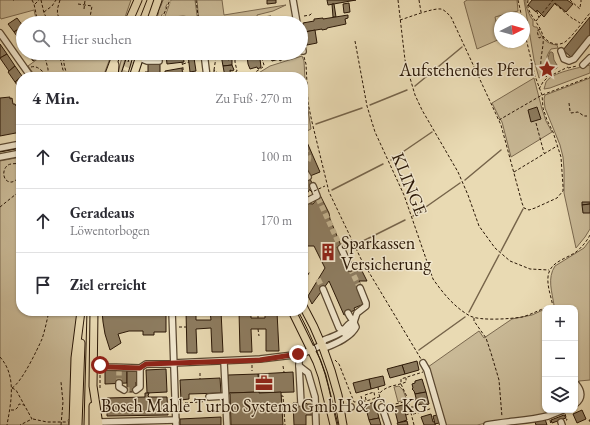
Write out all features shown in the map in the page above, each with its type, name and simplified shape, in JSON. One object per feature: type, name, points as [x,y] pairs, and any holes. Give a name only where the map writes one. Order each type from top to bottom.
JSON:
[{"type":"main road","points":[[131,16],[138,0]]},
{"type":"main road","points":[[152,16],[158,0]]},
{"type":"main road","points":[[110,72],[115,60]]},
{"type":"main road","points":[[115,72],[116,60]]},
{"type":"main road","points":[[135,72],[139,60]]},
{"type":"main road","points":[[308,315],[315,327],[328,360],[341,409],[343,425]]},
{"type":"main road","points":[[72,424],[75,358],[80,316]]},
{"type":"main road","points":[[78,425],[81,316]]},
{"type":"main road","points":[[94,316],[96,365],[93,386],[97,424]]},
{"type":"main road","points":[[294,316],[317,362],[334,425]]},
{"type":"street","points":[[293,0],[296,16]]},
{"type":"street","points":[[0,33],[16,56]]},
{"type":"street","points":[[561,51],[564,59],[569,61],[574,59],[590,39]]},
{"type":"street","points":[[584,65],[590,58]]},
{"type":"street","points":[[19,60],[27,72]]},
{"type":"street","points":[[146,60],[159,61]]},
{"type":"street","points":[[203,60],[206,72]]},
{"type":"street","points":[[0,148],[16,145]]},
{"type":"street","points":[[0,157],[16,154]]},
{"type":"street","points":[[308,201],[317,197],[311,188]]},
{"type":"street","points":[[341,248],[350,268]]},
{"type":"street","points":[[354,322],[356,310],[366,306],[360,288]]},
{"type":"street","points":[[322,289],[339,328],[345,333]]},
{"type":"street","points":[[96,365],[119,369],[140,368],[146,364],[224,362],[298,354],[322,345],[324,340],[340,333],[355,330],[356,327],[354,322],[348,313]]},
{"type":"street","points":[[97,424],[176,423],[172,316]]},
{"type":"street","points":[[345,333],[344,328],[350,322],[354,322]]},
{"type":"street","points":[[298,354],[301,403]]},
{"type":"street","points":[[224,362],[227,425]]},
{"type":"street","points":[[423,363],[427,370],[443,425]]},
{"type":"street","points":[[299,366],[308,373],[315,397],[316,425]]},
{"type":"street","points":[[136,390],[140,387],[140,368]]},
{"type":"street","points":[[119,383],[119,387],[124,390]]},
{"type":"street","points":[[578,386],[580,388],[581,395],[578,402]]},
{"type":"street","points":[[210,398],[225,396]]},
{"type":"street","points":[[341,409],[351,407]]},
{"type":"street","points":[[382,407],[388,425]]},
{"type":"street","points":[[487,425],[549,416],[557,413]]},
{"type":"path","points":[[32,0],[37,16]]},
{"type":"path","points":[[34,4],[40,0],[46,16]]},
{"type":"path","points":[[44,13],[56,0]]},
{"type":"path","points":[[58,16],[57,10],[60,0]]},
{"type":"path","points":[[84,9],[85,0]]},
{"type":"path","points":[[163,16],[170,0]]},
{"type":"path","points":[[196,0],[198,16]]},
{"type":"path","points":[[398,0],[405,60],[415,95],[422,110],[458,172],[479,226],[495,248],[510,261],[530,269],[549,270]]},
{"type":"path","points":[[419,0],[421,13]]},
{"type":"path","points":[[518,0],[521,12]]},
{"type":"path","points":[[528,0],[527,6],[531,15],[546,41],[552,44],[564,42],[590,13]]},
{"type":"path","points":[[536,22],[553,0]]},
{"type":"path","points":[[570,0],[581,10]]},
{"type":"path","points":[[579,8],[581,4],[580,0]]},
{"type":"path","points":[[78,4],[92,6],[90,16]]},
{"type":"path","points":[[555,4],[581,24]]},
{"type":"path","points":[[400,20],[421,13],[441,9],[448,13],[451,17],[501,125],[522,203],[524,208],[529,210],[557,198],[563,191],[563,186],[562,157],[543,108],[542,95],[534,76],[528,48]]},
{"type":"path","points":[[537,11],[539,18]]},
{"type":"path","points":[[304,16],[312,13]]},
{"type":"path","points":[[540,29],[537,31],[539,38],[543,36]]},
{"type":"path","points":[[543,36],[543,49],[540,68],[541,72],[548,77]]},
{"type":"path","name":"KLINGE","points":[[355,41],[367,106],[375,132],[404,195],[432,279],[452,303],[462,311],[474,317],[488,319],[510,318],[532,314],[542,310]]},
{"type":"path","points":[[46,60],[48,72]]},
{"type":"path","points":[[61,60],[63,70]]},
{"type":"path","points":[[63,70],[64,60]]},
{"type":"path","points":[[216,60],[214,70],[216,72]]},
{"type":"path","points":[[235,60],[237,72]]},
{"type":"path","points":[[255,72],[261,70],[264,65],[262,60]]},
{"type":"path","points":[[305,60],[307,72]]},
{"type":"path","points":[[184,72],[183,64],[189,62]]},
{"type":"path","points":[[539,89],[548,77],[568,68],[584,65]]},
{"type":"path","points":[[32,66],[38,67],[43,72]]},
{"type":"path","points":[[64,66],[66,72]]},
{"type":"path","points":[[499,121],[542,95],[590,77]]},
{"type":"path","points":[[308,95],[309,110],[326,186],[361,260],[423,363]]},
{"type":"path","points":[[569,103],[571,113],[578,112],[584,116],[587,116]]},
{"type":"path","points":[[536,123],[544,153]]},
{"type":"path","points":[[513,172],[558,145]]},
{"type":"path","points":[[16,164],[8,165],[4,169],[6,180],[9,182],[16,180]]},
{"type":"path","points":[[311,188],[312,192],[326,186]]},
{"type":"path","points":[[0,207],[16,194]]},
{"type":"path","points":[[553,305],[548,278],[549,270],[559,261],[582,247],[590,234]]},
{"type":"path","points":[[308,276],[310,271]]},
{"type":"path","points":[[12,388],[18,383],[42,339],[48,316]]},
{"type":"path","points":[[474,317],[474,321],[486,338],[499,380],[503,422]]},
{"type":"path","points":[[180,327],[186,327]]},
{"type":"path","points":[[258,329],[258,336]]},
{"type":"path","points":[[0,356],[9,372],[12,388],[7,425]]},
{"type":"path","points":[[251,360],[252,371]]},
{"type":"path","points":[[332,360],[336,360],[339,364],[354,402],[366,401],[372,398],[380,397]]},
{"type":"path","points":[[96,365],[100,392]]},
{"type":"path","points":[[283,366],[284,372]]},
{"type":"path","points":[[200,373],[200,379]]},
{"type":"path","points":[[401,379],[420,373]]},
{"type":"path","points":[[399,376],[412,413],[414,425]]},
{"type":"path","points":[[379,394],[386,388],[406,382],[406,378]]},
{"type":"path","points":[[61,382],[63,402],[61,425]]},
{"type":"path","points":[[378,387],[382,407],[408,401]]},
{"type":"path","points":[[12,388],[16,390],[32,418],[47,422],[72,424]]},
{"type":"path","points":[[366,390],[366,401]]},
{"type":"path","points":[[367,394],[374,392],[375,398]]},
{"type":"path","points":[[281,396],[284,396],[285,425]]},
{"type":"path","points":[[361,396],[362,401]]},
{"type":"path","points":[[175,403],[201,402],[210,398]]},
{"type":"path","points":[[9,410],[15,410],[18,407],[18,404],[24,405]]},
{"type":"path","points":[[406,415],[422,412],[438,406]]},
{"type":"path","points":[[410,407],[415,408],[416,413]]},
{"type":"path","points":[[561,424],[567,420],[564,413]]},
{"type":"path","points":[[20,425],[32,418]]},
{"type":"shaded area","points":[[0,0],[131,0],[125,16],[35,16],[34,10],[1,19]]},
{"type":"shaded area","points":[[163,0],[169,0],[161,16],[157,16]]},
{"type":"shaded area","points":[[171,0],[195,0],[197,16],[165,16]]},
{"type":"shaded area","points":[[197,0],[222,0],[224,15],[286,5],[257,16],[198,16]]},
{"type":"shaded area","points":[[467,0],[517,0],[518,11],[494,12],[494,42],[477,49],[464,2]]},
{"type":"shaded area","points":[[524,0],[526,0],[528,12],[526,12]]},
{"type":"shaded area","points":[[530,16],[533,20],[533,26],[537,27],[542,37],[547,42],[557,45],[558,48],[551,49],[546,61],[552,72],[539,78],[530,36]]},
{"type":"shaded area","points":[[550,52],[553,53],[554,60],[557,65],[557,68],[553,70],[549,66],[548,62]]},
{"type":"shaded area","points":[[36,60],[109,60],[105,72],[32,72],[28,66]]},
{"type":"shaded area","points":[[121,60],[125,60],[121,72],[118,72]]},
{"type":"shaded area","points":[[289,60],[304,60],[305,72],[260,72],[270,66]]},
{"type":"shaded area","points":[[590,65],[590,73],[544,89],[546,82],[554,76],[566,71]]},
{"type":"shaded area","points":[[534,78],[546,121],[552,132],[511,157],[502,122],[492,103]]},
{"type":"shaded area","points":[[590,78],[590,229],[576,248],[564,193],[563,157],[560,145],[545,108],[544,99],[545,95]]},
{"type":"shaded area","points":[[308,110],[311,129],[308,130]]},
{"type":"shaded area","points":[[16,158],[16,316],[77,316],[72,356],[71,417],[68,420],[69,425],[0,425],[0,161]]},
{"type":"shaded area","points":[[590,240],[590,380],[579,381],[578,398],[578,305],[554,305],[551,290],[551,275],[555,266],[584,248]]},
{"type":"shaded area","points":[[542,310],[542,413],[553,413],[548,415],[500,420],[477,425],[445,425],[428,367],[479,331],[484,338],[512,319],[532,315]]},
{"type":"shaded area","points":[[399,386],[403,390],[406,398],[405,400],[398,402],[394,387]]},
{"type":"building","points":[[267,0],[276,0],[276,3],[267,4]]},
{"type":"building","points":[[327,0],[356,0],[328,5]]},
{"type":"building","points":[[532,0],[567,0],[573,4],[566,12],[555,3],[544,17],[537,10],[536,12],[528,5]]},
{"type":"building","points":[[349,3],[350,12],[344,13],[343,4]]},
{"type":"building","points":[[332,4],[334,4],[336,17],[333,17]]},
{"type":"building","points":[[348,15],[348,18],[345,19],[346,24],[322,30],[308,31],[308,22],[314,21],[314,19]]},
{"type":"building","points":[[590,17],[590,36],[572,58],[563,50]]},
{"type":"building","points":[[16,19],[16,31],[14,32],[8,24]]},
{"type":"building","points":[[315,30],[317,43],[308,45],[308,31]]},
{"type":"building","points":[[0,44],[7,54],[0,58]]},
{"type":"building","points":[[7,54],[15,66],[9,71],[0,58]]},
{"type":"building","points":[[167,60],[184,60],[184,62],[167,64]]},
{"type":"building","points":[[189,60],[194,60],[196,71],[190,72]]},
{"type":"building","points":[[222,60],[232,60],[232,65],[223,66]]},
{"type":"building","points":[[248,60],[260,60],[261,67],[258,69],[257,67],[250,69]]},
{"type":"building","points":[[148,64],[160,64],[160,72],[148,72]]},
{"type":"building","points":[[232,65],[234,70],[230,70],[230,72],[224,72],[223,66]]},
{"type":"building","points":[[15,66],[19,72],[16,72],[15,82],[8,72]]},
{"type":"building","points":[[182,68],[182,72],[165,72]]},
{"type":"building","points":[[0,98],[12,98],[13,104],[16,106],[16,133],[0,136]]},
{"type":"building","points":[[537,107],[541,119],[531,122],[528,110]]},
{"type":"building","points":[[308,145],[320,172],[310,176],[308,171]]},
{"type":"building","points":[[308,177],[309,177],[313,185],[308,192]]},
{"type":"building","name":"Sparkassen Versicherung","points":[[320,195],[329,213],[342,248],[337,247],[347,267],[361,269],[367,281],[359,281],[362,287],[357,288],[364,304],[354,308],[355,310],[344,315],[329,281],[312,304],[308,296],[325,268],[314,246],[308,246],[308,204],[313,204]]},
{"type":"building","points":[[582,202],[590,202],[590,204],[582,205]]},
{"type":"building","points":[[590,204],[590,213],[583,213],[582,205]]},
{"type":"building","points":[[102,316],[166,316],[166,332],[154,332],[154,335],[143,335],[143,331],[129,331],[118,334],[121,343],[110,350]]},
{"type":"building","points":[[186,316],[196,316],[196,320],[211,320],[211,316],[221,316],[223,352],[212,352],[211,328],[196,329],[197,353],[187,353]]},
{"type":"building","points":[[239,316],[265,318],[265,316],[277,316],[279,351],[266,351],[266,329],[251,329],[252,352],[240,352]]},
{"type":"building","points":[[417,361],[419,370],[405,374],[402,365]]},
{"type":"building","points":[[402,365],[405,374],[390,378],[387,369]]},
{"type":"building","points":[[166,369],[167,392],[147,393],[146,370]]},
{"type":"building","points":[[105,370],[127,370],[127,383],[105,384]]},
{"type":"building","points":[[127,371],[138,371],[136,392],[124,392],[124,388],[127,388]]},
{"type":"building","points":[[293,372],[294,392],[259,393],[258,374]]},
{"type":"building","points":[[258,374],[259,392],[228,393],[228,375]]},
{"type":"building","points":[[383,376],[385,385],[371,389],[369,379]]},
{"type":"building","points":[[220,378],[221,393],[189,394],[189,399],[181,400],[180,380]]},
{"type":"building","points":[[369,379],[371,389],[356,393],[353,383]]},
{"type":"building","points":[[422,379],[426,392],[415,394],[412,389],[412,384],[415,383],[415,381]]},
{"type":"building","points":[[281,392],[283,425],[231,425],[230,394],[228,393]]},
{"type":"building","points":[[426,392],[429,404],[422,406],[421,404],[418,405],[415,401],[415,394]]},
{"type":"building","points":[[145,393],[149,393],[149,397],[167,397],[168,415],[107,416],[107,398],[145,397]]},
{"type":"building","points":[[375,402],[379,418],[369,420],[365,405]]},
{"type":"building","points":[[293,403],[313,404],[314,415],[306,415],[306,425],[294,425]]},
{"type":"building","points":[[403,405],[407,420],[398,423],[394,407]]},
{"type":"building","points":[[582,410],[586,419],[577,423],[573,414]]},
{"type":"building","points":[[431,414],[433,422],[436,421],[436,424],[424,425],[421,417]]},
{"type":"building","points":[[437,415],[439,423],[435,424],[433,416]]},
{"type":"building","points":[[564,415],[566,418],[552,423],[551,420]]},
{"type":"building","points":[[221,417],[221,425],[180,425],[180,419]]},
{"type":"building","points":[[379,418],[381,425],[371,425],[369,420]]},
{"type":"building","points":[[545,419],[547,425],[536,425],[535,422]]},
{"type":"building","points":[[407,421],[408,425],[398,425],[397,423]]},
{"type":"waterway","points":[[415,86],[462,47]]},
{"type":"waterway","points":[[370,105],[407,90]]},
{"type":"waterway","points":[[316,124],[362,108]]},
{"type":"waterway","points":[[391,160],[432,132]]},
{"type":"waterway","points":[[465,180],[501,150]]},
{"type":"waterway","points":[[332,190],[383,164]]},
{"type":"waterway","points":[[413,216],[460,183]]},
{"type":"waterway","points":[[501,251],[523,209]]},
{"type":"waterway","points":[[357,244],[405,220]]},
{"type":"waterway","points":[[469,312],[499,255]]},
{"type":"waterway","points":[[419,350],[465,317]]},
{"type":"tunnel","points":[[160,16],[168,0]]},
{"type":"tunnel","points":[[125,72],[130,60]]},
{"type":"tunnel","points":[[308,155],[308,160]]},
{"type":"tunnel","points":[[318,198],[341,248]]},
{"type":"tunnel","points":[[350,268],[360,288]]},
{"type":"tunnel","points":[[318,279],[323,289]]},
{"type":"tunnel","points":[[119,370],[119,383]]},
{"type":"tunnel","points":[[124,390],[136,390]]},
{"type":"tram line","points":[[141,16],[147,0]]},
{"type":"tram line","points":[[122,72],[126,60]]},
{"type":"tram line","points":[[128,72],[132,60]]},
{"type":"tram line","points":[[0,152],[16,149]]},
{"type":"tram line","points":[[84,425],[87,316]]},
{"type":"tram line","points":[[301,316],[310,334],[325,374],[337,425]]},
{"type":"place","name":"Aufstehendes Pferd","points":[[547,69]]},
{"type":"place","name":"Sparkassen Versicherung","points":[[328,252]]},
{"type":"place","name":"Bosch Mahle Turbo Systems GmbH & Co. KG","points":[[264,383]]},
{"type":"route","points":[[100,365],[108,367],[140,368],[146,364],[260,360],[298,354]]}]
